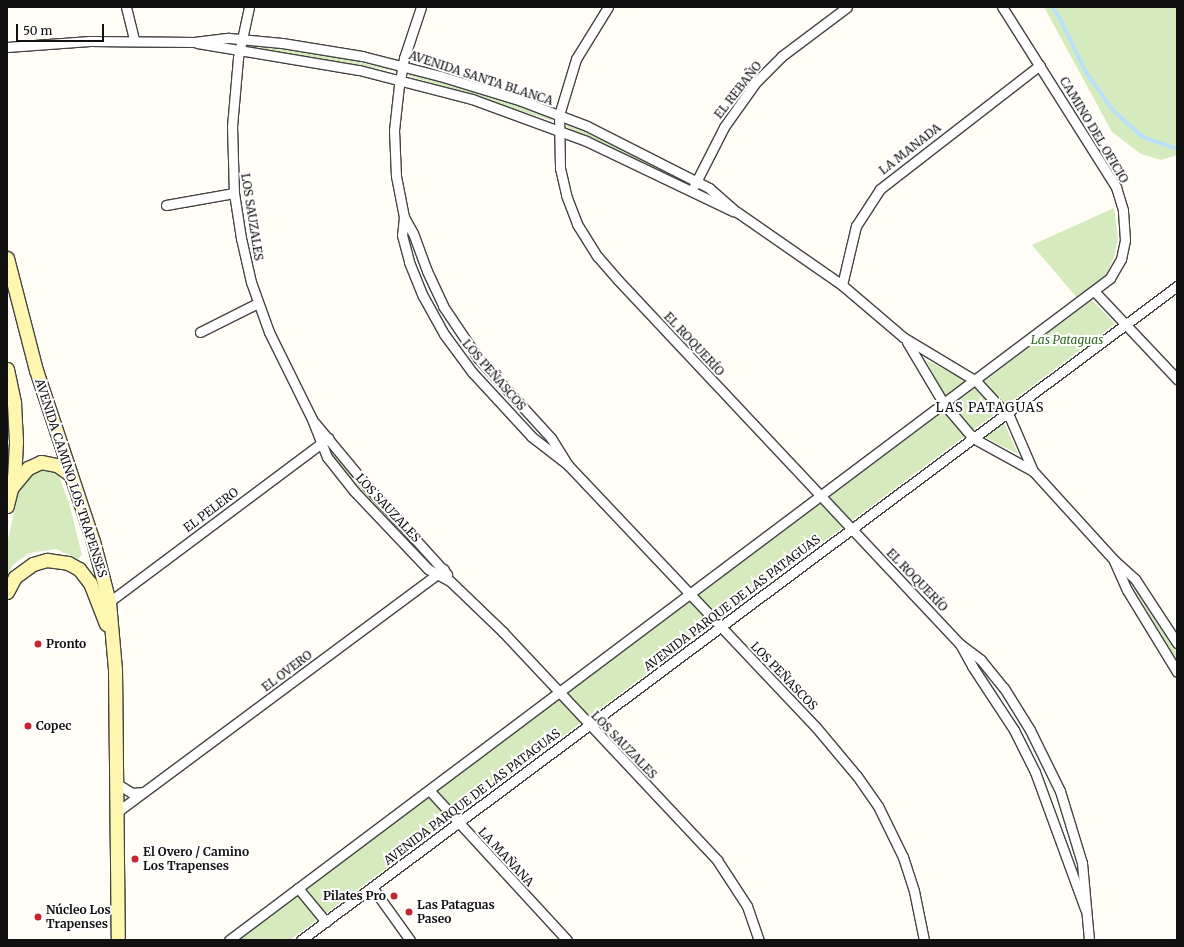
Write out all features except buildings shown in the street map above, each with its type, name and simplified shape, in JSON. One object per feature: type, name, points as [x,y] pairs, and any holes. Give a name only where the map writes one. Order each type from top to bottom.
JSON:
[{"type":"main road","name":"AVENIDA CAMINO LOS TRAPENSES","points":[[7,258],[36,370],[93,541],[109,602],[114,650],[119,936]]},
{"type":"main road","points":[[7,369],[16,430],[12,488],[7,506]]},
{"type":"main road","points":[[12,488],[25,470],[41,462],[57,465],[71,475]]},
{"type":"main road","points":[[7,592],[15,577],[32,564],[56,560],[74,565],[84,574],[97,598],[114,650]]},
{"type":"street","points":[[126,7],[134,40]]},
{"type":"street","name":"LOS SAUZALES","points":[[249,7],[240,52],[232,126],[234,193],[241,238],[258,303],[281,360],[312,418],[368,487],[450,581],[503,632],[558,693],[718,860],[747,906],[759,940]]},
{"type":"street","name":"LOS PEÑASCOS","points":[[421,7],[402,65],[396,107],[395,153],[404,217],[402,235],[409,262],[423,296],[444,334],[472,372],[532,437],[568,465],[815,726],[878,806],[909,874],[924,940]]},
{"type":"street","name":"EL ROQUERÍO","points":[[608,7],[576,59],[564,91],[559,115],[558,129],[560,168],[566,195],[577,224],[598,258],[960,644],[981,660],[1004,688],[1049,766],[1069,816],[1081,857],[1089,940]]},
{"type":"street","name":"EL REBAÑO","points":[[690,192],[724,128],[756,82],[787,52],[847,7]]},
{"type":"street","name":"CAMINO DEL OFICIO","points":[[1002,7],[1110,176],[1123,210],[1125,240],[1121,259],[1110,278],[1095,292]]},
{"type":"street","name":"AVENIDA SANTA BLANCA","points":[[7,47],[134,40],[194,42],[242,39],[322,49],[402,65],[478,87],[559,115],[614,138],[696,180],[737,212],[842,285],[903,337],[976,381],[1006,412],[1033,471],[1114,560],[1142,588],[1177,643]]},
{"type":"street","name":"AVENIDA SANTA BLANCA","points":[[194,42],[240,52],[317,62],[400,79],[472,99],[558,129],[690,192],[737,212]]},
{"type":"street","name":"LA MANADA","points":[[842,285],[856,226],[880,189],[1040,65]]},
{"type":"street","points":[[166,205],[234,193]]},
{"type":"street","name":"LOS PEÑASCOS","points":[[404,217],[413,233],[434,288],[466,342],[551,438],[568,465]]},
{"type":"street","name":"AVENIDA PARQUE DE LAS PATAGUAS","points":[[301,940],[1006,412],[1177,286]]},
{"type":"street","points":[[229,940],[1095,292],[1177,379]]},
{"type":"street","points":[[200,332],[258,303]]},
{"type":"street","name":"AVENIDA SANTA BLANCA","points":[[903,337],[918,356],[944,404],[973,438],[1033,471]]},
{"type":"street","name":"LOS SAUZALES","points":[[312,418],[320,444],[354,491],[428,569],[441,571]]},
{"type":"street","name":"EL PELERO","points":[[109,602],[328,438]]},
{"type":"street","name":"AVENIDA SANTA BLANCA","points":[[1114,560],[1127,590],[1177,672]]},
{"type":"street","name":"EL OVERO","points":[[117,812],[441,571]]},
{"type":"street","name":"EL ROQUERÍO","points":[[960,644],[972,666],[1014,730],[1035,772],[1085,909]]},
{"type":"street","points":[[1035,772],[1049,766]]},
{"type":"street","points":[[116,783],[132,793],[145,792]]},
{"type":"street","name":"LA MAÑANA","points":[[429,790],[567,940]]},
{"type":"street","points":[[372,887],[410,940]]},
{"type":"street","points":[[298,888],[326,922]]},
{"type":"green space","points":[[1044,7],[1177,7],[1177,155],[1161,160],[1141,154],[1112,132]]},
{"type":"green space","points":[[249,45],[348,59],[394,71],[248,48]]},
{"type":"green space","points":[[410,72],[516,105],[551,118],[553,121],[409,76]]},
{"type":"green space","points":[[568,124],[622,149],[686,182],[566,127]]},
{"type":"green space","points":[[1114,208],[1118,239],[1114,257],[1106,275],[1077,298],[1032,245]]},
{"type":"green space","name":"Las Pataguas","points":[[1092,300],[1115,324],[290,940],[239,940]]},
{"type":"green space","points":[[926,360],[967,381],[945,396]]},
{"type":"green space","points":[[1004,423],[1018,454],[984,437]]},
{"type":"green space","points":[[327,445],[367,493],[436,567],[434,568],[365,496],[326,448]]},
{"type":"green space","points":[[36,467],[56,468],[69,503],[82,555],[78,559],[56,549],[29,553],[13,565],[7,576],[7,544],[23,472]]},
{"type":"green space","points":[[1132,585],[1134,585],[1171,642],[1177,653],[1177,661]]},
{"type":"waterway","points":[[1052,7],[1060,18],[1087,73],[1113,110],[1143,137],[1177,149]]},
{"type":"place","name":"Pronto","points":[[38,644]]},
{"type":"place","name":"Copec","points":[[28,726]]},
{"type":"place","name":"El Overo / Camino Los Trapenses","points":[[135,859]]},
{"type":"place","name":"Pilates Pro","points":[[394,896]]},
{"type":"place","name":"Las Pataguas Paseo","points":[[409,912]]},
{"type":"place","name":"Núcleo Los Trapenses","points":[[38,917]]},
{"type":"district","name":"LAS PATAGUAS","points":[[990,408]]}]
